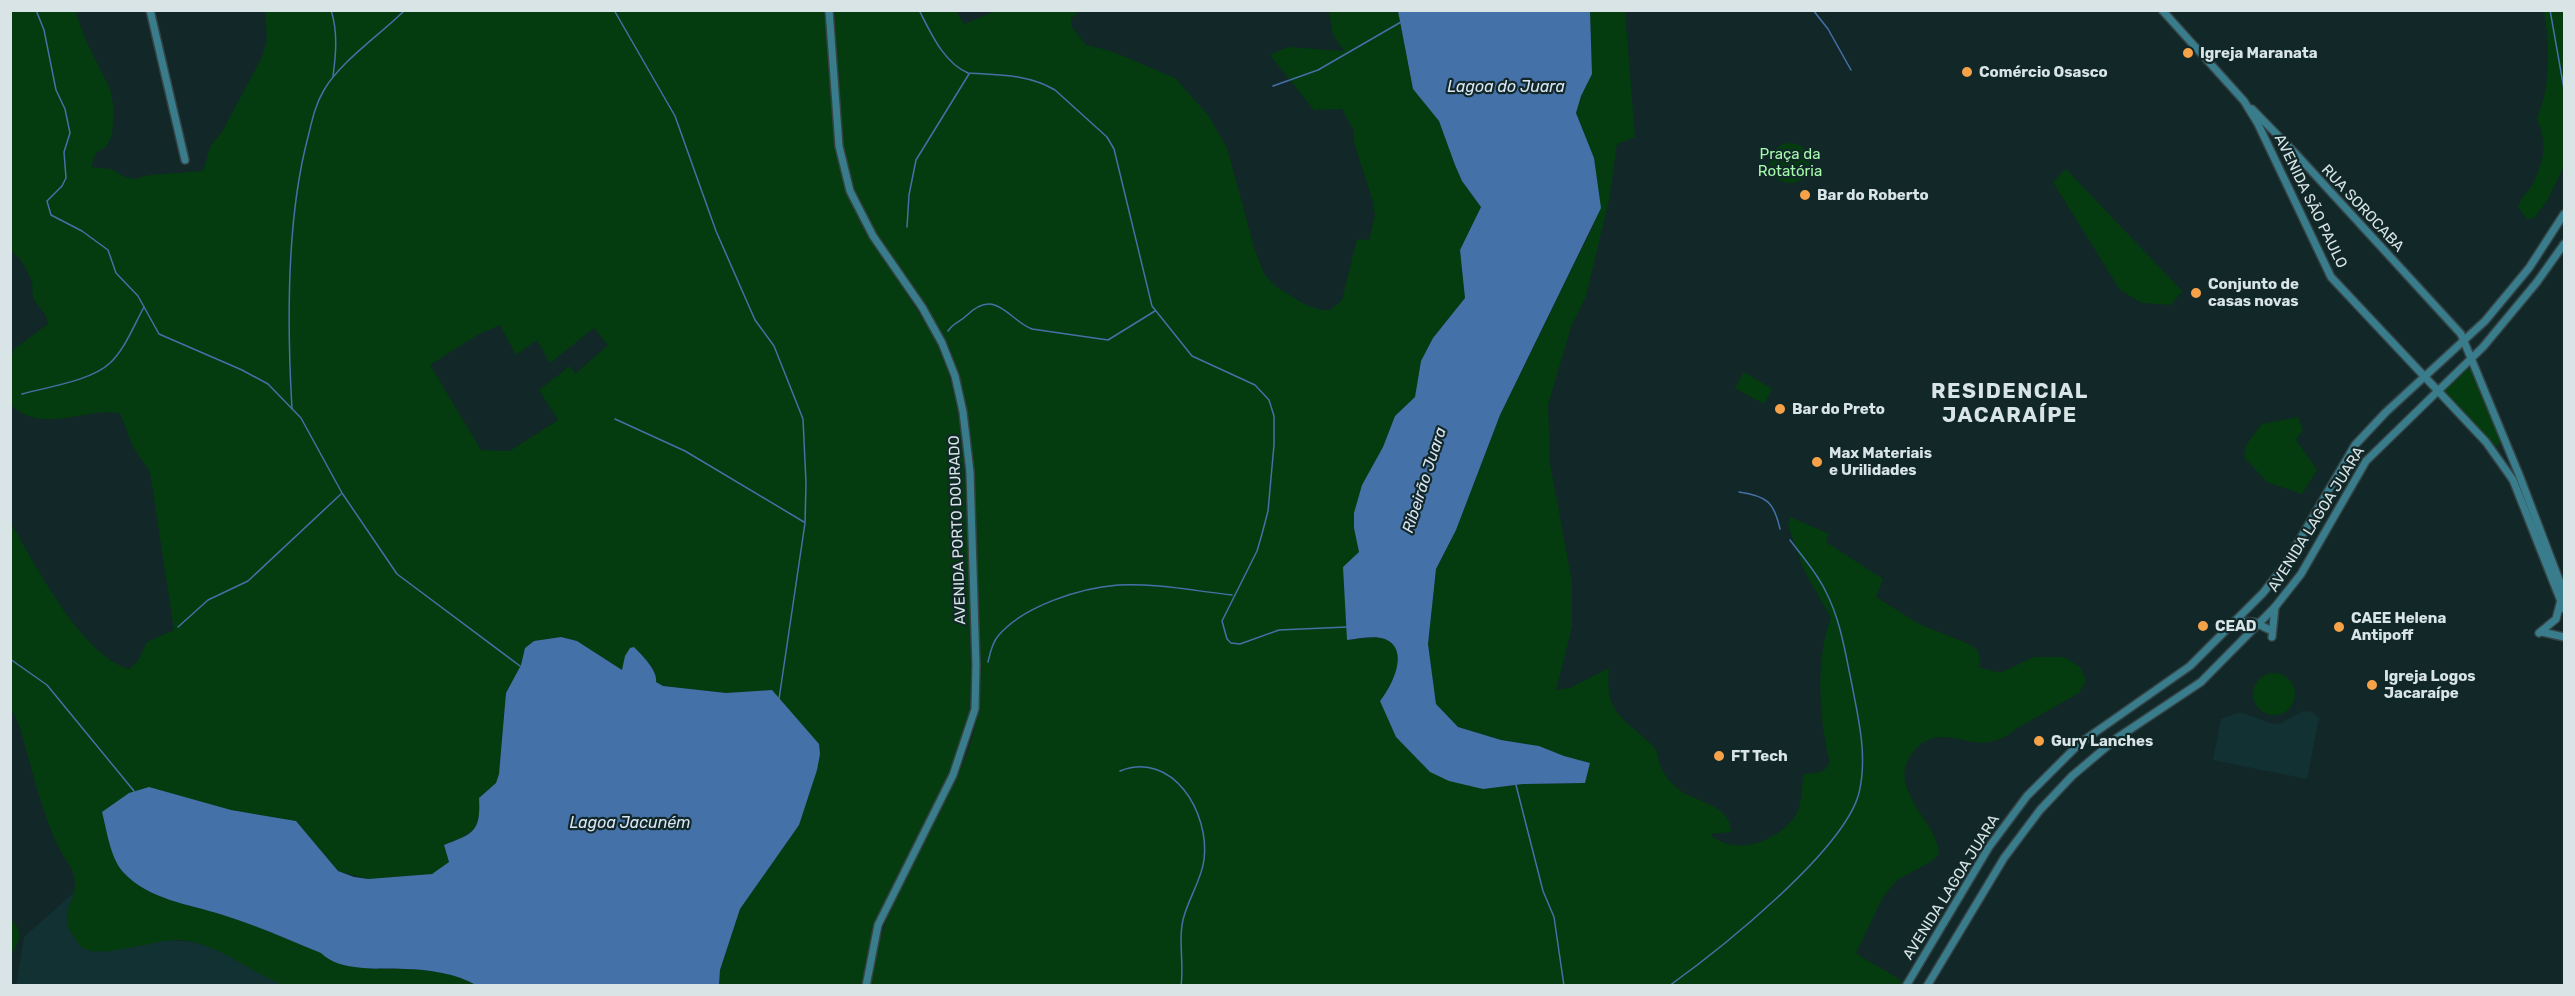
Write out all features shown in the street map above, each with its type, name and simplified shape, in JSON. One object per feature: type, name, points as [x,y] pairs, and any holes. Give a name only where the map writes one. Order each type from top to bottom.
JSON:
[{"type":"main road","points":[[150,10],[185,160]]},
{"type":"main road","name":"AVENIDA PORTO DOURADO","points":[[829,10],[839,146],[850,191],[873,236],[922,307],[942,343],[955,376],[963,412],[970,472],[976,665],[975,708],[953,775],[878,925],[866,986]]},
{"type":"main road","name":"AVENIDA SÃO PAULO","points":[[2162,10],[2244,101],[2259,124],[2331,277],[2486,442],[2516,478]]},
{"type":"main road","name":"RUA SOROCABA","points":[[2244,101],[2296,154],[2461,334],[2464,342]]},
{"type":"main road","name":"AVENIDA LAGOA JUARA","points":[[1906,986],[1989,847],[2027,796],[2080,743],[2132,705],[2175,678],[2276,579],[2355,445],[2424,376],[2464,342],[2510,293],[2565,214]]},
{"type":"main road","name":"AVENIDA LAGOA JUARA","points":[[1927,986],[2004,858],[2040,810],[2079,769],[2117,738],[2201,682],[2275,608],[2301,574],[2366,461],[2502,326],[2565,244]]},
{"type":"main road","points":[[2464,342],[2563,596],[2565,609]]},
{"type":"main road","points":[[2486,442],[2496,440],[2501,435]]},
{"type":"main road","points":[[2563,596],[2556,619],[2541,633],[2565,637]]},
{"type":"main road","points":[[2272,637],[2275,608]]},
{"type":"main road","points":[[2235,621],[2258,623],[2268,629]]},
{"type":"shaded area","points":[[2303,711],[2312,712],[2319,718],[2307,779],[2213,760],[2221,719],[2240,712],[2279,724]]},
{"type":"shaded area","points":[[79,888],[120,937],[197,942],[320,986],[16,986],[24,937]]},
{"type":"green space","points":[[11,11],[75,11],[87,43],[110,89],[114,110],[112,135],[106,147],[96,153],[91,167],[111,169],[125,177],[135,179],[150,175],[203,171],[211,145],[222,132],[262,57],[267,40],[265,11],[825,11],[834,135],[844,185],[860,221],[933,335],[946,365],[957,406],[963,443],[968,560],[971,678],[970,706],[963,739],[949,775],[875,924],[862,985],[719,985],[720,970],[740,909],[799,825],[806,800],[772,690],[726,693],[663,686],[656,682],[653,668],[637,650],[623,671],[577,641],[561,637],[534,641],[525,648],[521,665],[506,693],[499,774],[496,783],[479,798],[478,818],[473,830],[462,838],[444,845],[449,862],[432,874],[368,879],[338,871],[296,821],[231,810],[102,812],[110,844],[119,866],[133,881],[157,895],[248,923],[322,953],[339,963],[361,968],[433,971],[476,985],[284,985],[219,951],[192,942],[167,941],[103,951],[92,951],[81,947],[68,926],[67,919],[75,890],[74,877],[46,817],[19,725],[11,708],[10,522],[61,606],[93,646],[111,660],[129,669],[138,661],[147,642],[174,630],[150,472],[133,447],[120,413],[93,413],[50,419],[36,418],[23,414],[11,405],[11,359],[14,349],[48,324],[46,316],[33,298],[32,281],[21,260],[11,250]],"holes":[[[500,325],[516,355],[537,340],[550,363],[594,328],[608,345],[575,374],[570,366],[539,390],[558,420],[510,451],[481,450],[430,365],[479,334]]]},
{"type":"green space","points":[[833,11],[956,11],[964,24],[995,11],[1079,11],[1071,19],[1072,27],[1086,45],[1111,51],[1175,78],[1208,115],[1227,148],[1254,247],[1264,274],[1275,286],[1306,305],[1321,310],[1330,310],[1342,300],[1357,239],[1369,240],[1375,215],[1372,198],[1354,143],[1353,129],[1342,109],[1314,110],[1270,55],[1288,47],[1344,51],[1333,35],[1329,11],[1398,11],[1413,89],[1439,121],[1462,181],[1481,207],[1460,250],[1465,298],[1433,338],[1421,361],[1415,397],[1395,416],[1383,447],[1362,485],[1354,528],[1359,552],[1347,622],[1347,640],[1381,638],[1393,644],[1397,651],[1396,669],[1380,701],[1396,737],[1430,772],[1483,789],[1523,784],[1585,783],[1590,763],[1539,746],[1501,740],[1458,727],[1436,704],[1428,644],[1436,570],[1456,530],[1500,415],[1594,224],[1597,185],[1594,158],[1576,113],[1581,96],[1592,74],[1590,11],[1625,11],[1635,137],[1617,144],[1609,200],[1586,296],[1571,327],[1548,405],[1550,463],[1572,582],[1572,627],[1556,690],[1570,688],[1609,668],[1608,683],[1613,706],[1618,714],[1654,748],[1659,763],[1668,778],[1681,791],[1713,806],[1726,816],[1731,832],[1710,834],[1731,845],[1743,845],[1768,839],[1779,832],[1798,811],[1804,774],[1822,771],[1830,763],[1823,728],[1820,690],[1823,652],[1831,618],[1803,568],[1788,525],[1790,517],[1829,534],[1826,542],[1883,579],[1876,597],[1919,624],[1969,644],[1978,651],[1980,665],[1978,667],[2000,673],[2034,657],[2064,657],[2080,667],[2086,681],[2079,693],[2002,738],[1988,742],[1976,742],[1942,737],[1931,738],[1921,744],[1909,758],[1904,774],[1908,791],[1934,836],[1939,854],[1932,861],[1897,880],[1883,897],[1856,953],[1902,982],[1899,985],[870,985],[874,961],[888,916],[959,771],[974,731],[979,682],[978,599],[971,450],[960,385],[954,364],[937,325],[878,236],[856,194],[843,143],[837,90]]},
{"type":"green space","points":[[2544,11],[2564,11],[2564,166],[2547,201],[2534,218],[2527,219],[2518,207],[2537,174],[2543,151],[2537,118],[2545,93],[2548,65]]},
{"type":"green space","name":"Praça da Rotatória","points":[[1790,143],[1804,149],[1810,163],[1804,177],[1790,183],[1776,177],[1770,163],[1776,149]]},
{"type":"green space","points":[[2066,169],[2182,291],[2171,305],[2142,303],[2120,290],[2053,182]]},
{"type":"green space","points":[[2466,368],[2472,370],[2501,442],[2496,447],[2492,446],[2443,392]]},
{"type":"green space","points":[[1744,372],[1772,389],[1764,404],[1735,388]]},
{"type":"green space","points":[[2298,417],[2303,430],[2296,440],[2317,470],[2302,494],[2267,482],[2244,457],[2246,445],[2262,424]]},
{"type":"green space","points":[[2274,673],[2282,674],[2289,679],[2294,686],[2294,702],[2289,709],[2282,714],[2274,715],[2266,714],[2259,709],[2254,702],[2253,694],[2254,686],[2259,679],[2266,674]]},
{"type":"green space","points":[[11,919],[20,937],[11,956]]},
{"type":"water","name":"Lagoa do Juara","points":[[1398,11],[1590,11],[1592,74],[1581,96],[1576,113],[1594,158],[1601,208],[1500,415],[1456,530],[1436,569],[1428,644],[1436,704],[1458,727],[1501,740],[1539,746],[1590,763],[1585,783],[1523,784],[1483,789],[1449,781],[1430,772],[1396,737],[1380,701],[1396,669],[1397,651],[1393,644],[1376,637],[1347,640],[1343,567],[1359,552],[1354,528],[1354,513],[1362,485],[1383,447],[1395,416],[1415,397],[1421,361],[1433,338],[1465,298],[1460,250],[1481,207],[1462,181],[1439,121],[1413,89]]},
{"type":"water","name":"Lagoa Jacuném","points":[[561,637],[577,641],[622,670],[625,656],[630,648],[634,647],[652,668],[656,682],[663,686],[726,693],[772,690],[819,744],[817,770],[799,825],[740,909],[720,970],[719,985],[476,985],[433,971],[349,966],[248,923],[157,895],[133,881],[123,872],[115,859],[102,812],[129,793],[149,787],[231,810],[296,821],[338,871],[354,877],[368,879],[432,874],[449,862],[444,845],[462,838],[473,830],[478,818],[479,798],[496,783],[499,774],[506,693],[521,665],[525,648],[534,641]]},
{"type":"waterway","points":[[36,10],[44,30],[56,90],[65,109],[70,133],[64,152],[66,178],[62,186],[47,201],[51,215],[82,231],[108,250],[116,273],[138,296],[159,334],[242,370],[268,384],[301,418],[342,493],[397,574],[520,666]]},
{"type":"waterway","points":[[331,10],[336,35],[333,76]]},
{"type":"waterway","points":[[292,409],[289,342],[292,237],[301,169],[314,113],[324,90],[340,69],[405,10]]},
{"type":"waterway","points":[[614,10],[675,116],[716,231],[755,320],[774,346],[803,419],[805,523],[779,699]]},
{"type":"waterway","points":[[919,10],[939,46],[951,62],[959,68],[968,73],[1013,76],[1045,85],[1055,90],[1107,137],[1114,149],[1152,306],[1192,356],[1255,385],[1269,400],[1274,416],[1274,445],[1268,511],[1257,551],[1222,621],[1227,639],[1231,643],[1240,644],[1279,630],[1347,627]]},
{"type":"waterway","points":[[1813,10],[1828,29],[1851,70]]},
{"type":"waterway","points":[[2550,10],[2564,89]]},
{"type":"waterway","points":[[1273,86],[1318,70],[1401,22]]},
{"type":"waterway","points":[[907,227],[909,195],[916,160],[969,74]]},
{"type":"waterway","points":[[948,331],[976,308],[986,304],[1001,308],[1032,329],[1108,340],[1155,311]]},
{"type":"waterway","points":[[22,394],[80,379],[102,369],[120,351],[144,307]]},
{"type":"waterway","points":[[615,419],[685,451],[804,522]]},
{"type":"waterway","points":[[1739,492],[1763,498],[1768,502],[1775,512],[1780,529]]},
{"type":"waterway","points":[[178,627],[208,600],[248,581],[341,494]]},
{"type":"waterway","points":[[1669,986],[1718,949],[1777,898],[1805,870],[1830,843],[1849,816],[1859,793],[1863,765],[1861,736],[1838,624],[1823,585],[1790,540]]},
{"type":"waterway","points":[[988,662],[994,642],[1009,625],[1037,607],[1087,590],[1132,585],[1161,586],[1232,595]]},
{"type":"waterway","points":[[10,659],[47,685],[134,791]]},
{"type":"waterway","points":[[1120,771],[1139,767],[1156,769],[1171,778],[1184,790],[1201,823],[1204,860],[1182,925],[1181,986]]},
{"type":"waterway","name":"Ribeirão Juara","points":[[1516,785],[1543,891],[1554,917],[1564,986]]},
{"type":"place","name":"Igreja Maranata","points":[[2188,53]]},
{"type":"place","name":"Comércio Osasco","points":[[1967,72]]},
{"type":"place","name":"Bar do Roberto","points":[[1805,195]]},
{"type":"place","name":"Conjunto de casas novas","points":[[2196,293]]},
{"type":"place","name":"Bar do Preto","points":[[1780,409]]},
{"type":"place","name":"Max Materiais e Urilidades","points":[[1817,462]]},
{"type":"place","name":"CEAD","points":[[2203,626]]},
{"type":"place","name":"CAEE Helena Antipoff","points":[[2339,627]]},
{"type":"place","name":"Igreja Logos Jacaraípe","points":[[2372,685]]},
{"type":"place","name":"Gury Lanches","points":[[2039,741]]},
{"type":"place","name":"FT Tech","points":[[1719,756]]},
{"type":"district","name":"RESIDENCIAL JACARAÍPE","points":[[2010,402]]}]
